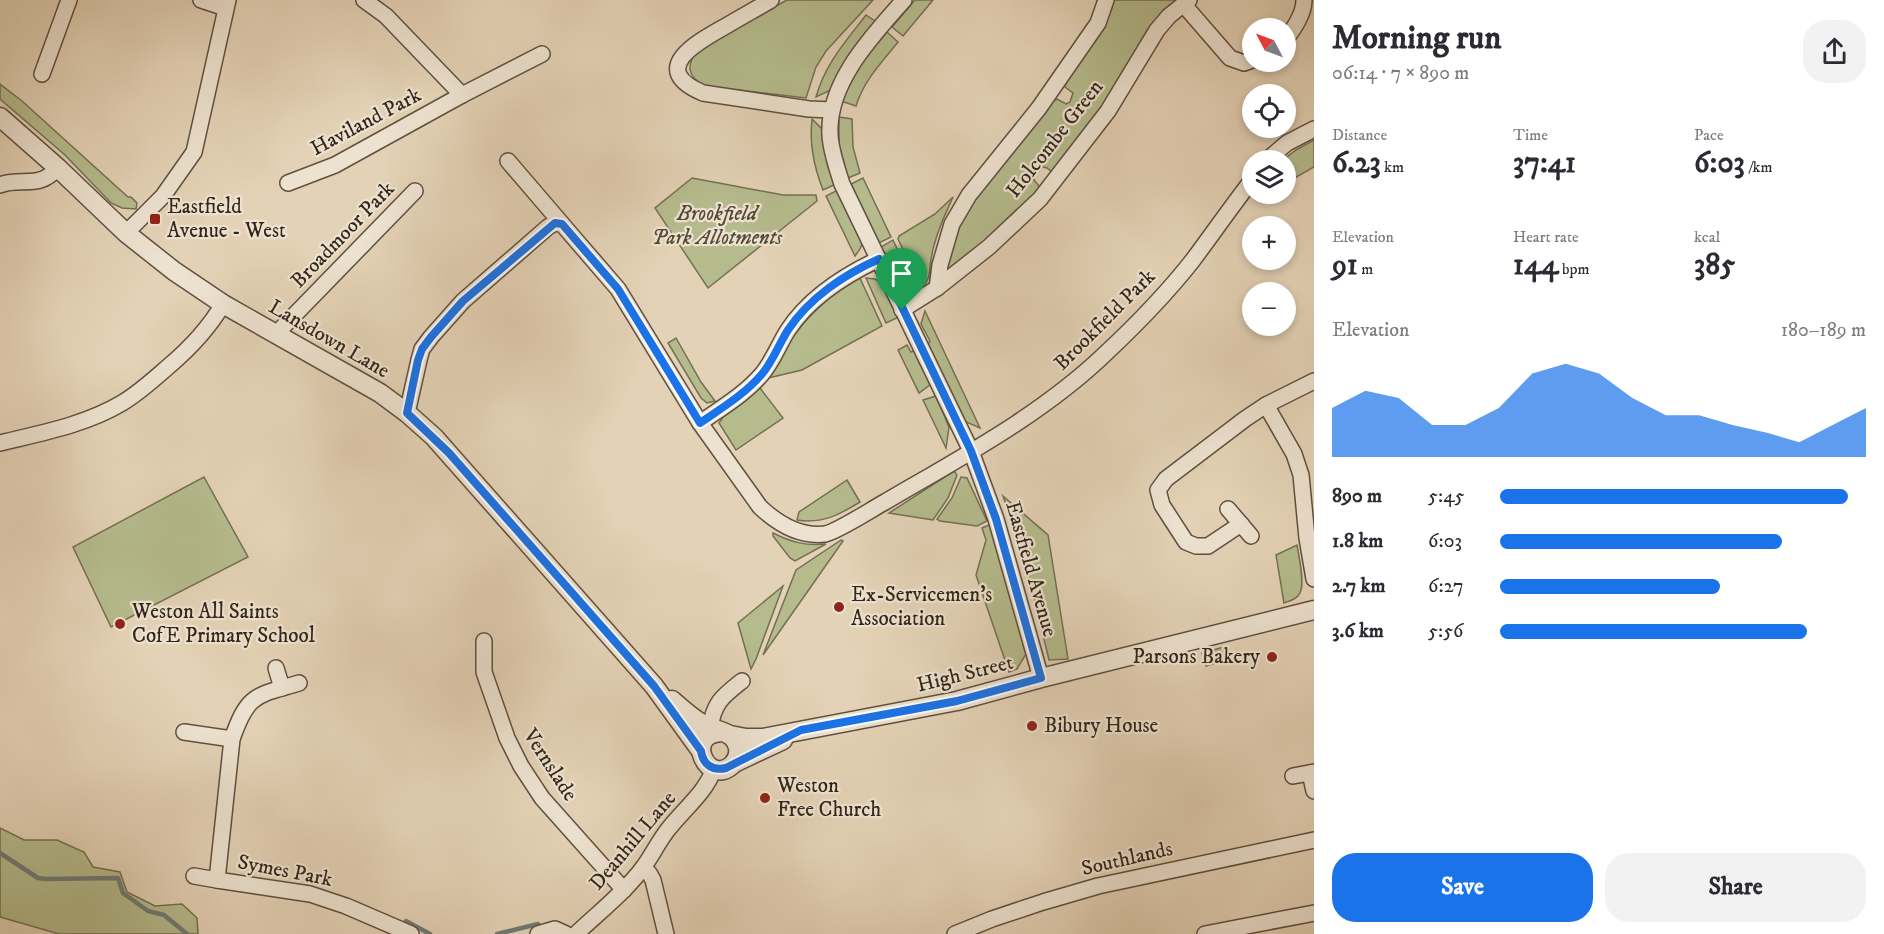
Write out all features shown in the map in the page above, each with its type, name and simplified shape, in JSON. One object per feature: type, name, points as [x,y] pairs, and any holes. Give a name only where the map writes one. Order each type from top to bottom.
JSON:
[{"type":"street","points":[[43,76],[69,0]]},
{"type":"street","points":[[126,233],[163,196],[194,152],[201,129],[226,4],[201,0]]},
{"type":"street","name":"Haviland Park","points":[[364,0],[386,16],[462,95]]},
{"type":"street","points":[[771,0],[697,42],[685,52],[678,70],[682,80],[691,88],[703,93],[809,109],[832,110]]},
{"type":"street","name":"Eastfield Avenue","points":[[904,0],[856,57],[843,80],[832,110],[830,134],[833,159],[842,184],[971,451],[996,519],[1041,678]]},
{"type":"street","name":"Holcombe Green","points":[[937,288],[940,265],[952,224],[969,195],[1039,108],[1098,23],[1106,0]]},
{"type":"street","points":[[1296,23],[1304,6],[1304,0]]},
{"type":"street","points":[[1186,2],[1230,57],[1242,62]]},
{"type":"street","name":"Holcombe Green","points":[[902,310],[937,288],[989,247],[1040,199],[1108,111],[1157,30],[1168,16],[1186,2]]},
{"type":"street","name":"Haviland Park","points":[[288,183],[335,165],[542,54]]},
{"type":"street","name":"Lansdown Lane","points":[[0,117],[126,233],[174,271],[223,304],[380,393],[407,413],[449,453],[654,686],[701,751]]},
{"type":"street","points":[[1279,150],[1314,129]]},
{"type":"street","name":"Brookfield Park","points":[[508,161],[618,289],[700,423],[760,507],[771,518],[788,528],[826,534],[971,451],[1070,385],[1106,353],[1155,303],[1192,261],[1242,194]]},
{"type":"street","points":[[0,185],[20,181],[32,182],[47,177],[58,168]]},
{"type":"street","name":"Broadmoor Park","points":[[276,334],[415,190]]},
{"type":"street","points":[[407,413],[418,360],[422,349],[431,337],[463,301],[548,227],[555,223],[562,224]]},
{"type":"street","points":[[700,423],[733,401],[757,379],[789,329],[820,295],[858,269],[879,259]]},
{"type":"street","points":[[0,443],[76,423],[122,403],[183,354],[212,321],[223,304]]},
{"type":"street","points":[[1228,509],[1246,530],[1208,546],[1196,546],[1186,542],[1162,505],[1158,490],[1166,479],[1245,419],[1266,405],[1314,381]]},
{"type":"street","points":[[1266,405],[1294,454],[1301,475],[1307,538],[1314,579]]},
{"type":"street","name":"High Street","points":[[721,732],[746,738],[763,738],[957,701],[1314,610]]},
{"type":"street","name":"Vernslade","points":[[484,641],[484,672],[507,738],[521,766],[542,798],[624,890]]},
{"type":"street","points":[[276,668],[282,688]]},
{"type":"street","points":[[721,732],[716,732],[705,739],[701,751],[704,761],[714,769],[726,768],[734,763],[737,757],[737,745],[721,732],[714,708],[727,692],[742,681]]},
{"type":"street","name":"Symes Park","points":[[217,879],[232,739],[238,721],[246,706],[257,696],[299,683]]},
{"type":"street","name":"Lansdown Lane","points":[[654,686],[701,723],[721,732]]},
{"type":"street","name":"High Street","points":[[734,763],[801,730]]},
{"type":"street","points":[[184,732],[232,739]]},
{"type":"street","name":"Deanhill Lane","points":[[576,934],[624,890],[642,869],[667,830],[703,791],[714,769]]},
{"type":"street","points":[[1293,776],[1312,772],[1314,791]]},
{"type":"street","name":"Southlands","points":[[955,934],[992,919],[1098,886],[1314,840]]},
{"type":"street","points":[[642,869],[649,873],[653,880],[666,934]]},
{"type":"street","name":"Symes Park","points":[[194,876],[310,894],[346,906],[409,934]]},
{"type":"street","points":[[1205,934],[1314,914]]},
{"type":"street","points":[[538,934],[555,929],[566,934]]},
{"type":"green space","points":[[787,0],[873,0],[826,51],[816,67],[806,98],[705,86],[694,78],[690,65],[697,49]]},
{"type":"green space","points":[[915,0],[933,0],[903,36],[892,27]]},
{"type":"green space","points":[[1112,0],[1181,0],[1108,102],[1053,173],[1043,167],[1035,175],[1034,180],[1041,192],[951,272],[946,271],[954,236],[965,211],[988,178],[1013,153],[1053,101],[1057,99],[1066,104],[1070,102],[1073,93],[1065,87],[1066,83]]},
{"type":"green space","points":[[866,15],[878,23],[831,90],[816,97],[831,63]]},
{"type":"green space","points":[[887,32],[898,42],[869,80],[856,106],[841,101],[859,65]]},
{"type":"green space","points":[[0,84],[22,101],[128,197],[131,197],[137,203],[136,209],[122,208],[111,203],[65,155],[0,99]]},
{"type":"green space","points":[[839,117],[852,119],[853,147],[860,173],[848,178],[839,145]]},
{"type":"green space","points":[[812,119],[824,131],[836,184],[823,190],[813,155]]},
{"type":"green space","points":[[1314,140],[1314,167],[1296,177],[1296,150]]},
{"type":"green space","name":"Brookfield Park Allotments","points":[[692,178],[783,195],[816,195],[817,201],[708,288],[655,208]]},
{"type":"green space","points":[[863,178],[891,237],[879,243],[851,184]]},
{"type":"green space","points":[[838,190],[864,240],[855,256],[826,196]]},
{"type":"green space","points":[[953,197],[934,244],[929,277],[923,286],[920,286],[898,239],[899,236],[935,214]]},
{"type":"green space","points":[[893,240],[916,289],[898,283],[881,247]]},
{"type":"green space","points":[[859,276],[882,326],[802,370],[764,379],[794,335],[812,314]]},
{"type":"green space","points":[[866,278],[882,282],[899,317],[886,323]]},
{"type":"green space","points":[[925,311],[980,428],[964,421],[927,346],[930,341],[921,324]]},
{"type":"green space","points":[[676,338],[701,382],[715,401],[707,403],[701,398],[668,343]]},
{"type":"green space","points":[[907,345],[911,352],[915,350],[931,384],[919,393],[898,350]]},
{"type":"green space","points":[[760,388],[783,418],[736,450],[719,423],[723,417]]},
{"type":"green space","points":[[936,396],[949,427],[946,448],[923,400]]},
{"type":"green space","points":[[954,471],[957,475],[948,498],[933,520],[889,513]]},
{"type":"green space","points":[[204,477],[248,557],[111,627],[73,547]]},
{"type":"green space","points":[[961,477],[967,478],[987,521],[977,526],[937,519],[952,498]]},
{"type":"green space","points":[[847,480],[860,502],[830,517],[814,521],[797,520],[799,512]]},
{"type":"green space","points":[[1003,496],[1048,535],[1068,659],[1049,660],[1024,556]]},
{"type":"green space","points":[[989,525],[1026,654],[1017,669],[1009,672],[976,575],[986,540],[982,528]]},
{"type":"green space","points":[[773,533],[798,543],[826,544],[795,561],[790,558]]},
{"type":"green space","points":[[841,540],[843,541],[763,655],[796,570]]},
{"type":"green space","points":[[1297,545],[1301,589],[1297,597],[1284,603],[1276,555]]},
{"type":"green space","points":[[783,586],[756,659],[751,669],[738,623]]},
{"type":"green space","points":[[1224,647],[1226,660],[1206,666],[1202,653]]},
{"type":"green space","points":[[0,828],[24,840],[57,840],[84,852],[93,867],[120,872],[127,892],[155,906],[182,904],[197,918],[198,934],[59,934],[0,917]]},
{"type":"waterway","points":[[0,853],[38,878],[118,878],[123,893],[148,911],[164,915],[187,934]]},
{"type":"waterway","points":[[403,926],[406,921],[430,934]]},
{"type":"waterway","points":[[497,934],[538,924]]},
{"type":"place","name":"Eastfield Avenue - West","points":[[155,219]]},
{"type":"place","name":"Ex-Servicemen's Association","points":[[839,607]]},
{"type":"place","name":"Weston All Saints CofE Primary School","points":[[120,624]]},
{"type":"place","name":"Parsons Bakery","points":[[1272,657]]},
{"type":"place","name":"Bibury House","points":[[1032,726]]},
{"type":"place","name":"Weston Free Church","points":[[765,798]]},
{"type":"route","points":[[555,223],[562,224],[618,289],[700,423],[752,385],[763,373],[789,329],[802,313],[820,295],[858,269],[879,259],[902,310],[971,451],[996,519],[1041,678],[957,701],[801,730],[720,770],[714,769],[704,761],[701,751],[654,686],[449,453],[407,413],[418,360],[422,349],[431,337],[463,301],[555,223]]}]
